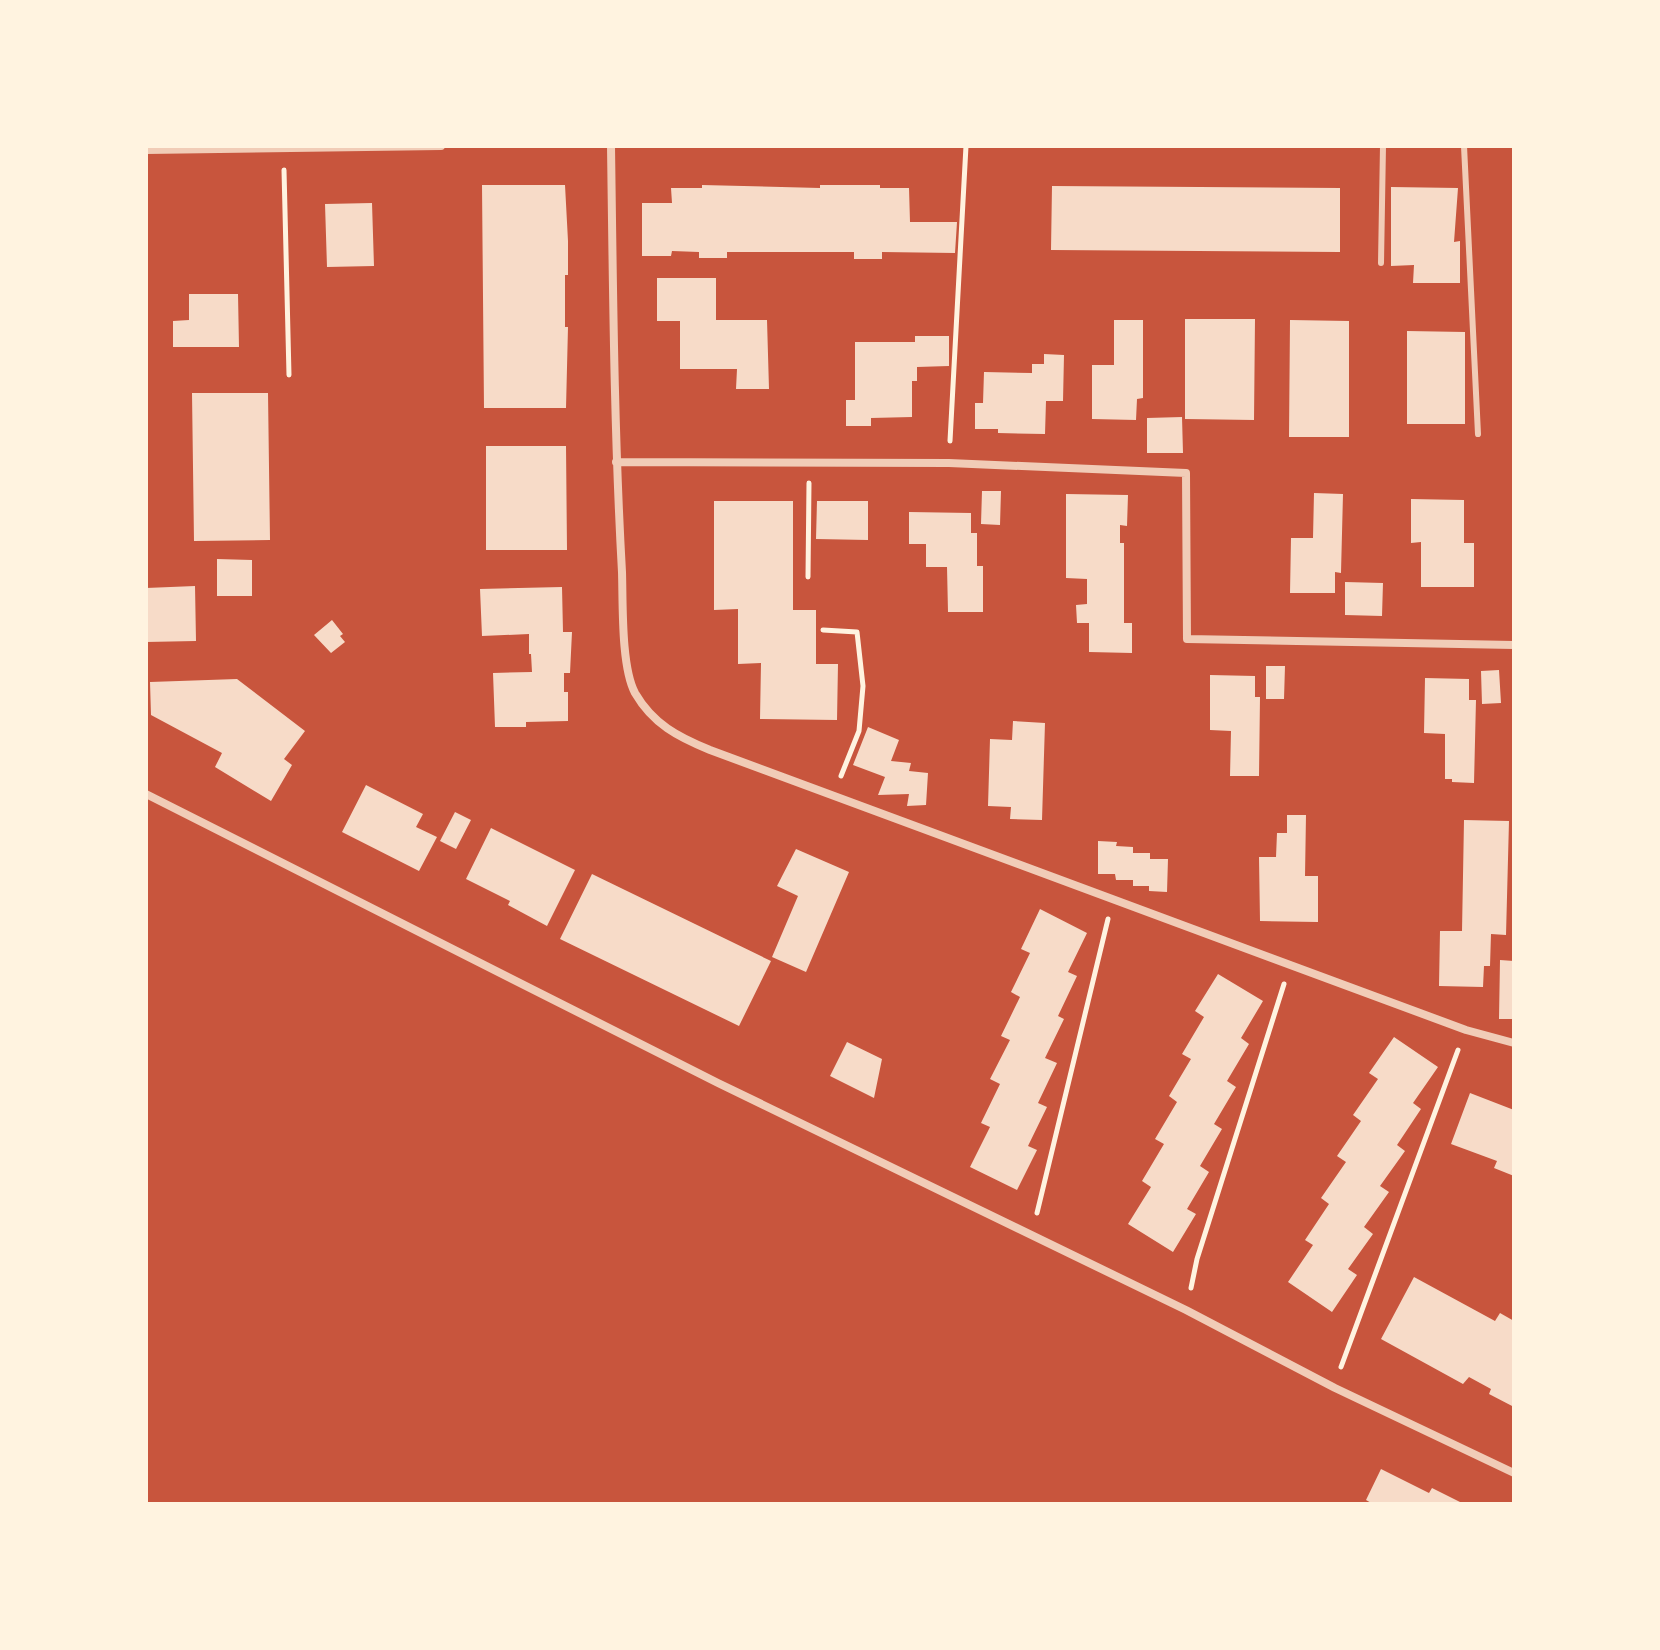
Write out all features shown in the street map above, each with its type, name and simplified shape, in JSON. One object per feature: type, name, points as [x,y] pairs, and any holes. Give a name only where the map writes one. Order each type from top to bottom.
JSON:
[{"type":"street","points":[[146,150],[441,146]]},
{"type":"street","points":[[611,146],[616,462],[626,654],[633,690],[652,718],[677,736],[833,795],[1466,1030],[1514,1043]]},
{"type":"street","points":[[616,462],[949,463],[1186,473],[1187,639],[1514,645]]},
{"type":"street","points":[[146,794],[718,1083],[1186,1310],[1335,1388],[1514,1473]]},
{"type":"lane","points":[[1381,263],[1383,146]]},
{"type":"lane","points":[[1464,146],[1478,434]]},
{"type":"path","points":[[949,463],[966,146]]},
{"type":"path","points":[[283,149],[289,375]]},
{"type":"path","points":[[808,577],[810,462]]},
{"type":"path","points":[[823,630],[857,632],[863,686],[859,731],[833,795]]},
{"type":"path","points":[[1038,1211],[1113,899]]},
{"type":"path","points":[[1191,1290],[1197,1259],[1290,964]]},
{"type":"path","points":[[1340,1367],[1466,1030]]},
{"type":"building","points":[[482,185],[565,185],[568,241],[568,275],[565,275],[565,327],[568,327],[566,408],[484,408]]},
{"type":"building","points":[[702,185],[820,188],[820,185],[880,185],[880,188],[909,188],[910,222],[957,222],[955,253],[882,252],[882,259],[854,259],[854,252],[727,252],[727,258],[699,258],[699,252],[672,251],[671,256],[642,256],[642,203],[672,203],[671,188],[702,188]]},
{"type":"building","points":[[1052,186],[1340,188],[1340,252],[1051,250]]},
{"type":"building","points":[[1391,187],[1458,188],[1454,242],[1460,241],[1460,283],[1413,283],[1414,265],[1391,266]]},
{"type":"building","points":[[372,203],[374,266],[327,267],[325,204]]},
{"type":"building","points":[[657,278],[716,278],[716,320],[767,320],[769,389],[736,389],[737,369],[680,369],[680,321],[657,321]]},
{"type":"building","points":[[189,294],[238,294],[239,347],[173,347],[173,321],[189,320]]},
{"type":"building","points":[[1185,319],[1255,319],[1254,420],[1185,419]]},
{"type":"building","points":[[1114,320],[1143,320],[1143,398],[1137,399],[1136,420],[1092,419],[1092,365],[1114,365]]},
{"type":"building","points":[[1290,320],[1349,321],[1349,437],[1289,437]]},
{"type":"building","points":[[1407,331],[1465,332],[1465,424],[1407,424]]},
{"type":"building","points":[[915,336],[949,336],[949,366],[917,367],[917,381],[912,381],[912,417],[871,418],[871,426],[846,426],[846,400],[855,400],[855,342],[915,342]]},
{"type":"building","points":[[1044,354],[1064,355],[1063,401],[1046,401],[1045,434],[975,429],[975,403],[983,403],[984,372],[1032,373],[1032,364],[1044,364]]},
{"type":"building","points":[[192,393],[268,393],[270,540],[194,541]]},
{"type":"building","points":[[1182,417],[1183,453],[1147,453],[1147,418]]},
{"type":"building","points":[[486,446],[566,446],[567,550],[486,550]]},
{"type":"building","points":[[982,491],[1001,491],[1000,525],[981,524]]},
{"type":"building","points":[[1314,493],[1343,494],[1341,573],[1335,572],[1335,593],[1290,593],[1291,538],[1313,538]]},
{"type":"building","points":[[1066,494],[1128,495],[1127,526],[1120,525],[1120,543],[1124,543],[1124,623],[1132,623],[1132,653],[1089,652],[1089,623],[1077,623],[1076,605],[1087,604],[1087,579],[1066,578]]},
{"type":"building","points":[[1411,499],[1464,500],[1464,543],[1474,543],[1474,587],[1421,587],[1421,542],[1411,543]]},
{"type":"building","points":[[714,501],[793,501],[793,610],[816,610],[816,664],[838,664],[837,720],[760,719],[761,663],[738,664],[738,609],[714,610]]},
{"type":"building","points":[[817,501],[868,501],[868,540],[816,539]]},
{"type":"building","points":[[909,512],[971,513],[971,533],[977,533],[977,566],[983,566],[983,612],[948,612],[947,567],[926,567],[926,544],[909,544]]},
{"type":"building","points":[[217,559],[252,560],[252,596],[217,596]]},
{"type":"building","points":[[1345,582],[1383,583],[1382,616],[1345,615]]},
{"type":"building","points":[[195,586],[196,641],[146,642],[146,588]]},
{"type":"building","points":[[562,587],[563,632],[572,632],[570,673],[564,673],[564,692],[568,692],[568,721],[526,722],[526,727],[495,727],[493,673],[532,672],[529,634],[482,636],[480,589]]},
{"type":"building","points":[[332,620],[345,642],[331,653],[314,635]]},
{"type":"building","points":[[1266,666],[1285,666],[1284,699],[1266,699]]},
{"type":"building","points":[[1499,670],[1501,703],[1482,704],[1481,671]]},
{"type":"building","points":[[1210,675],[1255,676],[1255,697],[1260,697],[1259,776],[1230,776],[1231,731],[1210,730]]},
{"type":"building","points":[[1425,678],[1469,679],[1469,700],[1476,700],[1474,783],[1445,779],[1445,734],[1424,733]]},
{"type":"building","points":[[237,679],[305,731],[284,759],[292,765],[271,801],[215,767],[222,753],[151,715],[150,682]]},
{"type":"building","points":[[1013,721],[1045,723],[1042,820],[1010,819],[1011,807],[988,806],[990,739],[1012,740]]},
{"type":"building","points":[[868,727],[899,740],[891,761],[911,763],[909,771],[928,773],[926,805],[907,806],[909,794],[878,795],[885,777],[853,765]]},
{"type":"building","points":[[366,785],[423,814],[416,827],[437,837],[419,871],[342,832]]},
{"type":"building","points":[[455,812],[471,820],[456,849],[440,841]]},
{"type":"building","points":[[1287,815],[1306,815],[1305,876],[1318,876],[1318,922],[1260,921],[1259,857],[1276,857],[1277,833],[1287,833]]},
{"type":"building","points":[[1464,820],[1509,821],[1506,935],[1491,934],[1490,966],[1484,966],[1483,987],[1439,986],[1440,931],[1462,931]]},
{"type":"building","points":[[491,828],[575,870],[547,926],[508,905],[510,901],[466,879]]},
{"type":"building","points":[[1098,841],[1133,847],[1133,853],[1150,853],[1150,859],[1168,859],[1167,892],[1149,891],[1149,886],[1133,886],[1133,880],[1116,880],[1115,874],[1098,874]]},
{"type":"building","points":[[796,849],[849,872],[806,972],[772,957],[798,896],[777,886]]},
{"type":"building","points":[[592,874],[771,961],[739,1026],[560,939]]},
{"type":"building","points":[[1040,909],[1087,933],[1068,972],[1077,976],[1058,1016],[1064,1019],[1045,1058],[1057,1063],[1038,1103],[1047,1107],[1028,1146],[1037,1150],[1017,1190],[970,1167],[990,1127],[981,1123],[1000,1084],[990,1079],[1010,1040],[1001,1036],[1020,997],[1011,992],[1030,953],[1021,949]]},
{"type":"building","points":[[1500,960],[1514,961],[1514,1019],[1499,1019]]},
{"type":"building","points":[[1218,974],[1263,1001],[1241,1038],[1249,1044],[1227,1081],[1236,1087],[1214,1124],[1222,1129],[1200,1166],[1209,1172],[1187,1209],[1196,1214],[1173,1252],[1128,1224],[1151,1187],[1142,1181],[1164,1144],[1155,1139],[1177,1102],[1169,1096],[1191,1059],[1182,1054],[1204,1017],[1195,1011]]},
{"type":"building","points":[[1394,1037],[1438,1067],[1413,1103],[1421,1109],[1397,1145],[1405,1151],[1380,1186],[1389,1192],[1364,1227],[1373,1234],[1348,1269],[1357,1275],[1332,1312],[1288,1282],[1313,1245],[1305,1240],[1329,1204],[1321,1198],[1346,1162],[1337,1156],[1361,1121],[1353,1115],[1378,1079],[1369,1073]]},
{"type":"building","points":[[847,1042],[882,1059],[874,1098],[830,1076]]},
{"type":"building","points":[[1470,1093],[1514,1110],[1514,1176],[1494,1168],[1497,1161],[1451,1144]]},
{"type":"building","points":[[1414,1277],[1495,1321],[1500,1313],[1514,1321],[1514,1407],[1489,1394],[1491,1389],[1469,1377],[1463,1384],[1381,1339]]},
{"type":"building","points":[[1381,1469],[1429,1493],[1432,1488],[1464,1504],[1373,1504],[1366,1500]]}]
